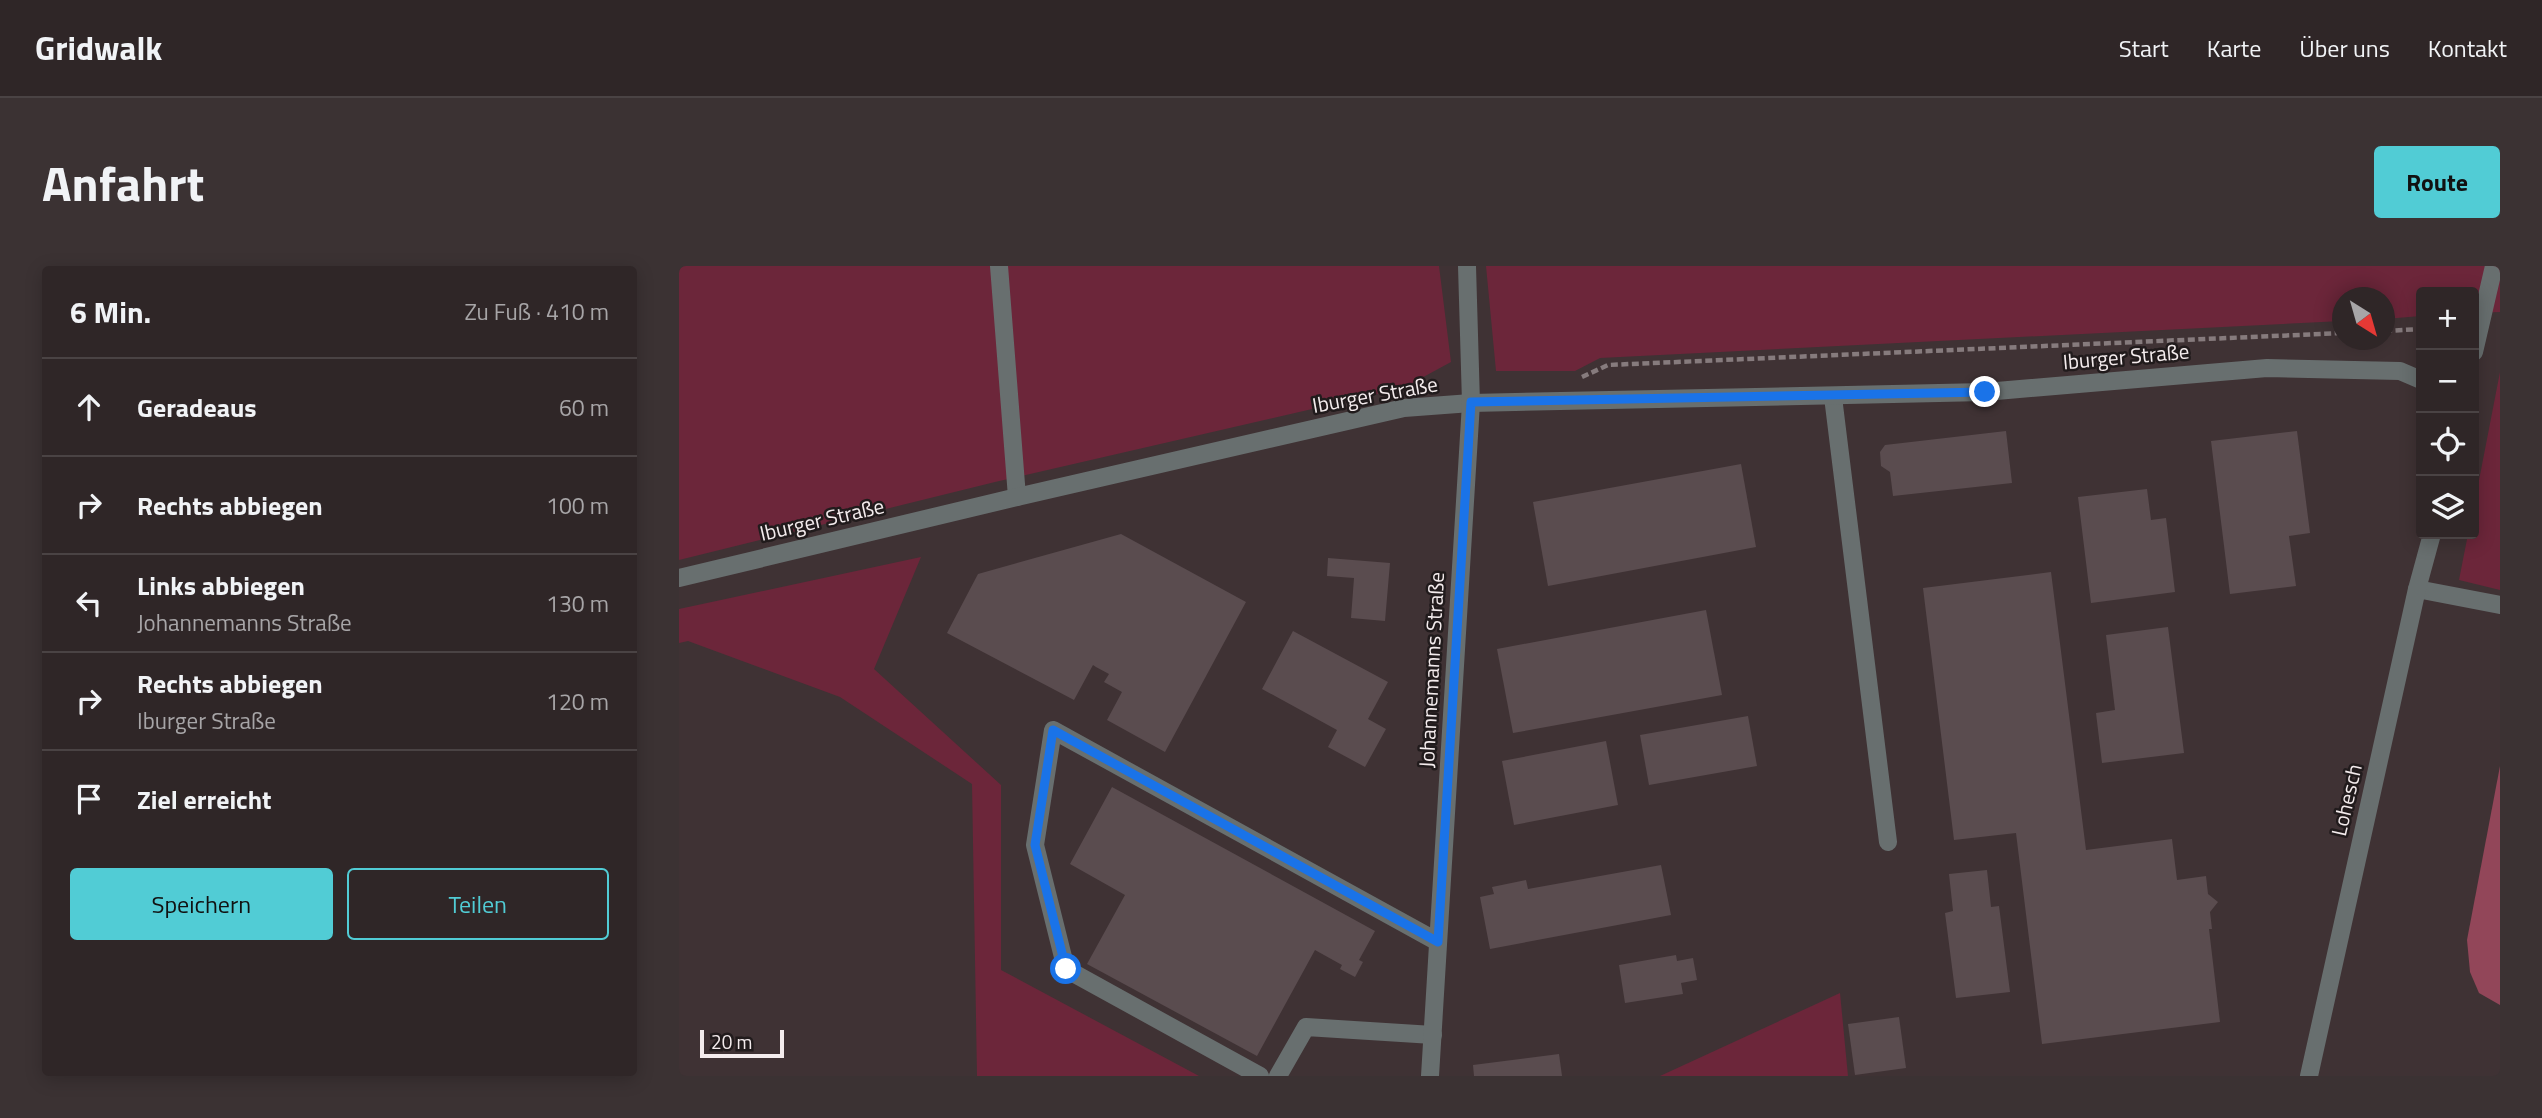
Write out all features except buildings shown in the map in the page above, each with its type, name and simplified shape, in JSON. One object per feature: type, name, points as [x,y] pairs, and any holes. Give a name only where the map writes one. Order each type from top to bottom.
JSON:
[{"type":"street","points":[[999,266],[1017,497]]},
{"type":"street","name":"Johannemanns Straße","points":[[1430,1076],[1471,402],[1467,266]]},
{"type":"street","points":[[2474,350],[2494,266]]},
{"type":"street","name":"Iburger Straße","points":[[679,578],[1404,408],[1471,402],[1985,392],[2267,368],[2400,371],[2416,378]]},
{"type":"street","points":[[1833,397],[1888,842]]},
{"type":"street","name":"Lohesch","points":[[2309,1076],[2417,589],[2431,539]]},
{"type":"street","points":[[2417,589],[2500,605]]},
{"type":"street","points":[[1260,1076],[1066,969],[1035,845],[1053,730],[1438,942]]},
{"type":"street","points":[[1278,1076],[1306,1027],[1433,1035]]},
{"type":"path","points":[[2395,330],[2416,329]]},
{"type":"path","points":[[1579,379],[1608,365],[2332,333]]},
{"type":"shaded area","points":[[679,266],[1439,266],[1451,362],[1403,388],[995,482],[679,560]]},
{"type":"shaded area","points":[[1486,266],[2500,266],[2500,312],[2479,313],[2479,287],[2416,287],[2416,316],[2395,318],[2395,287],[2332,287],[2332,321],[1600,358],[1575,371],[1496,371]]},
{"type":"shaded area","points":[[2500,372],[2500,590],[2459,580],[2467,539],[2479,539],[2479,480]]},
{"type":"shaded area","points":[[921,557],[874,669],[1001,785],[1001,970],[1199,1076],[977,1076],[972,784],[840,697],[688,641],[679,643],[679,609]]},
{"type":"shaded area","points":[[2500,766],[2500,1005],[2479,993],[2470,972],[2467,940]]},
{"type":"shaded area","points":[[1840,993],[1848,1076],[1660,1076]]},
{"type":"route","points":[[1066,969],[1035,845],[1053,730],[1438,942],[1471,402],[1985,392]]}]
